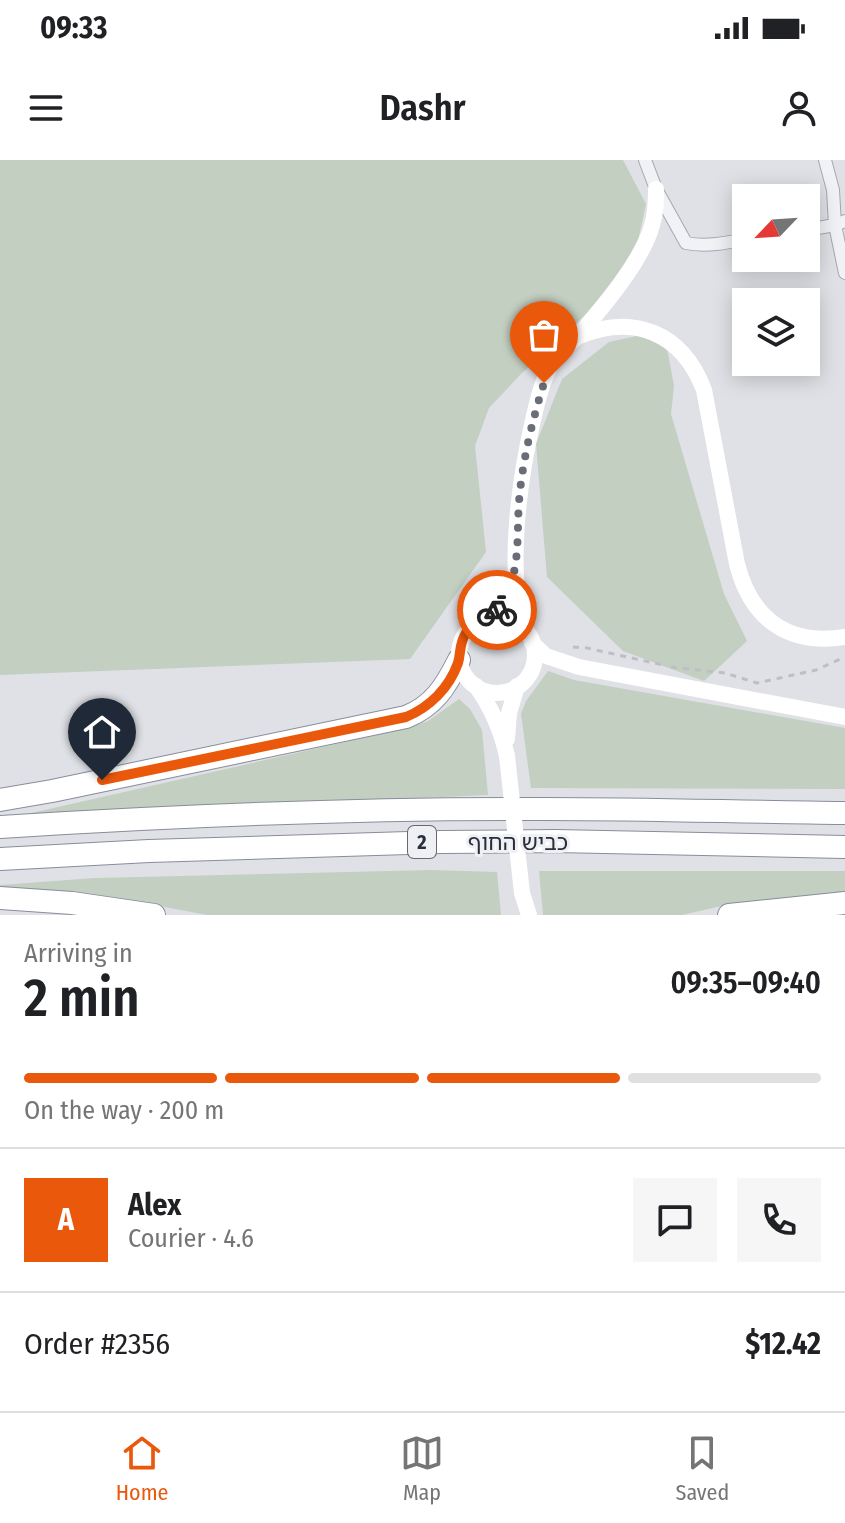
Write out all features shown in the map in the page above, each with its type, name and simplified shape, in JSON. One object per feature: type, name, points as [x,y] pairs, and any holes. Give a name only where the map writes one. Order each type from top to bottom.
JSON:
[{"type":"highway","points":[[0,800],[406,717],[419,712],[437,697],[459,660]]},
{"type":"highway","name":"כביש החוף","points":[[0,827],[285,814],[504,809],[845,813]]},
{"type":"highway","name":"כביש החוף","points":[[0,859],[441,842],[555,841],[845,847]]},
{"type":"highway","points":[[0,898],[72,903],[154,915]]},
{"type":"highway","points":[[729,915],[845,903]]},
{"type":"main road","points":[[656,189],[654,219],[645,243],[618,285],[557,357],[548,371],[537,404],[519,492],[516,567],[519,610],[534,642],[532,667],[517,686],[500,693],[487,691],[466,678],[459,660],[459,648],[467,631],[476,623],[490,618],[510,619],[520,625],[534,642],[561,663],[845,717]]},
{"type":"main road","points":[[577,337],[603,327],[634,326],[663,336],[678,348],[694,368],[704,390],[737,564],[748,595],[766,619],[790,633],[819,639],[845,637]]},
{"type":"main road","points":[[490,618],[508,592],[516,567]]},
{"type":"main road","points":[[476,686],[497,721],[507,756]]},
{"type":"main road","points":[[517,686],[509,713],[507,756],[522,893],[521,915]]},
{"type":"main road","points":[[522,893],[529,915]]},
{"type":"street","points":[[645,160],[656,189],[686,243],[698,245],[732,241]]},
{"type":"street","points":[[825,160],[840,223],[845,273]]},
{"type":"street","points":[[820,227],[840,223]]},
{"type":"path","points":[[534,642],[587,648],[672,667],[725,673],[757,683],[816,670],[845,657]]},
{"type":"green space","points":[[0,160],[623,160],[646,204],[638,241],[617,278],[585,315],[489,408],[475,446],[486,552],[410,659],[0,675]]},
{"type":"green space","points":[[646,334],[667,348],[674,386],[671,414],[724,594],[747,641],[704,681],[623,651],[547,577],[536,444],[562,379],[609,342]]},
{"type":"green space","points":[[548,671],[574,680],[845,728],[845,789],[531,788],[521,714],[526,701]]},
{"type":"green space","points":[[459,699],[470,709],[482,730],[488,795],[18,816],[407,728],[428,721]]},
{"type":"green space","points":[[431,870],[497,872],[501,915],[207,915],[149,904],[0,887],[95,878]]},
{"type":"green space","points":[[539,871],[845,871],[845,894],[717,907],[682,915],[543,915]]},
{"type":"way so far","points":[[497,610],[508,592],[516,567],[519,492],[544,383]]},
{"type":"route","points":[[102,780],[419,712],[445,687],[459,660],[459,648],[467,631],[476,623],[490,618],[497,610]]}]
